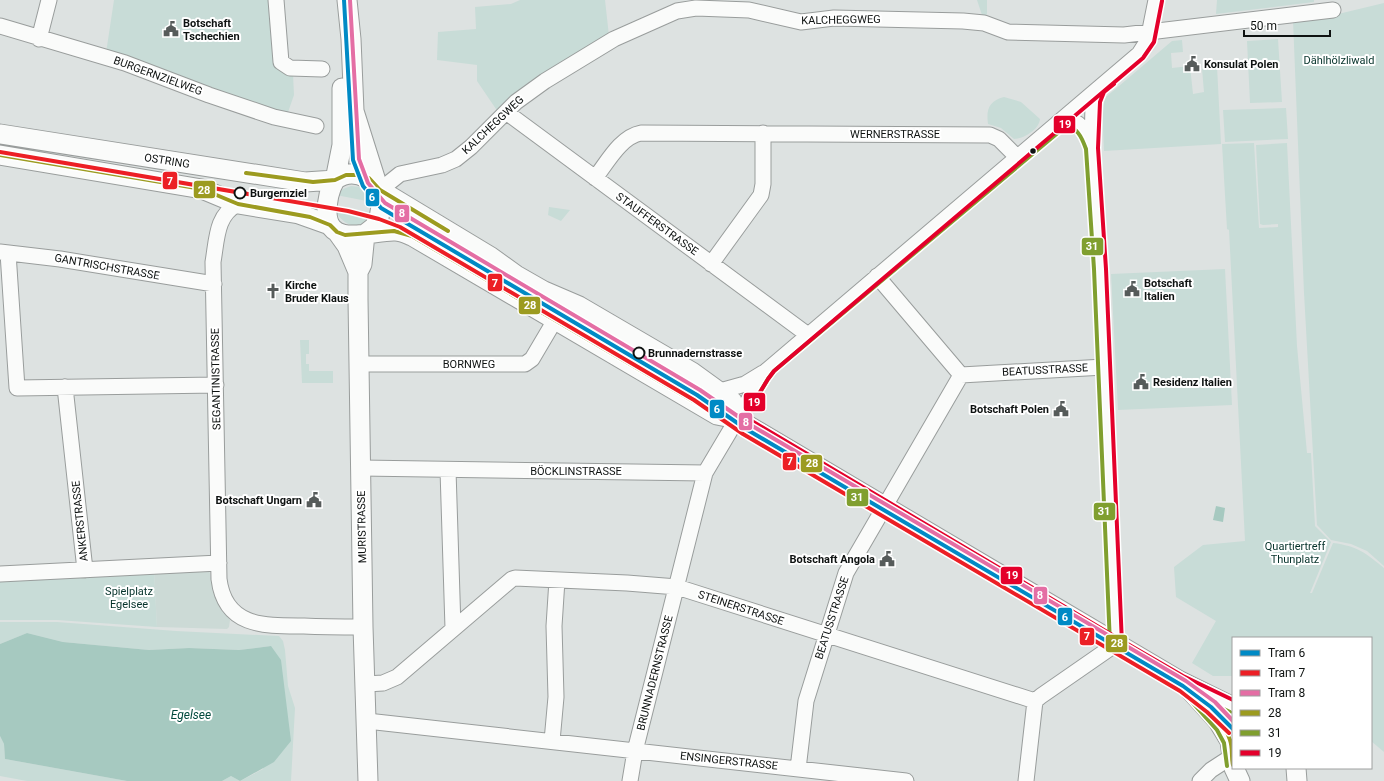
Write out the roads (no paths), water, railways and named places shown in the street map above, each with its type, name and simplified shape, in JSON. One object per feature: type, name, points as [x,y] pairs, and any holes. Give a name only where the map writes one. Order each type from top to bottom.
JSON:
[{"type":"main road","points":[[347,0],[347,44],[342,62],[342,145],[335,180],[330,189],[327,206],[334,228],[352,236],[394,230],[407,234],[717,415],[737,419],[884,508],[1180,681],[1232,707]]},
{"type":"main road","points":[[348,25],[351,40],[354,111],[382,200],[379,218],[374,227],[365,234]]},
{"type":"main road","name":"OSTRING","points":[[0,134],[305,182],[335,180]]},
{"type":"main road","name":"OSTRING","points":[[0,155],[202,189],[238,204],[299,214],[334,228]]},
{"type":"main road","points":[[335,180],[346,175],[361,175],[369,178],[380,190],[491,257],[516,275],[544,291],[579,306],[692,372],[732,401],[737,419]]},
{"type":"main road","name":"MURISTRASSE","points":[[334,228],[347,246],[358,272],[363,627],[368,781]]},
{"type":"main road","name":"MURISTRASSE","points":[[358,272],[362,264],[365,234]]},
{"type":"main road","points":[[1180,681],[1196,695],[1218,721],[1232,758]]},
{"type":"street","points":[[39,39],[49,0]]},
{"type":"street","points":[[276,0],[281,62],[290,68],[322,69]]},
{"type":"street","name":"BRUNNADERNSTRASSE","points":[[720,391],[745,384],[767,370],[1139,54],[1145,46],[1150,34],[1156,0]]},
{"type":"street","name":"KALCHEGGWEG","points":[[380,190],[400,174],[442,165],[456,159],[471,148],[519,99],[545,81],[614,39],[677,10],[696,8],[749,10],[801,22],[846,18],[963,21],[982,23],[1008,32],[1124,36],[1150,34],[1333,10]]},
{"type":"street","name":"BURGERNZIELWEG","points":[[0,26],[39,39],[143,69],[209,95],[274,117],[316,126]]},
{"type":"street","points":[[1026,781],[1035,701],[1116,644],[1100,269],[1092,148],[1093,104],[1099,88]]},
{"type":"street","name":"STAUFFERSTRASSE","points":[[506,112],[808,335]]},
{"type":"street","points":[[1062,120],[1069,120],[1080,125],[1087,133],[1092,148]]},
{"type":"street","points":[[711,264],[761,195],[763,184],[763,133]]},
{"type":"street","name":"WERNERSTRASSE","points":[[595,178],[619,147],[637,134],[763,133],[990,135],[999,139],[1018,158]]},
{"type":"street","name":"SEGANTINISTRASSE","points":[[238,204],[225,214],[221,220],[213,262],[220,586],[225,599],[238,615],[249,622],[270,626],[363,627]]},
{"type":"street","points":[[4,252],[17,388],[216,385]]},
{"type":"street","name":"GANTRISCHSTRASSE","points":[[4,252],[60,259],[214,284]]},
{"type":"street","points":[[877,276],[961,375]]},
{"type":"street","name":"BORNWEG","points":[[359,364],[525,364],[532,359],[555,320]]},
{"type":"street","name":"BEATUSSTRASSE","points":[[798,769],[806,701],[846,573],[961,375],[1104,366]]},
{"type":"street","name":"BRUNNADERNSTRASSE","points":[[630,781],[635,751],[704,473],[767,370]]},
{"type":"street","name":"ANKERSTRASSE","points":[[0,574],[85,570],[65,387]]},
{"type":"street","name":"BÖCKLINSTRASSE","points":[[361,468],[704,473]]},
{"type":"street","points":[[448,470],[453,628]]},
{"type":"street","points":[[85,570],[219,563]]},
{"type":"street","name":"STEINERSTRASSE","points":[[366,684],[383,684],[394,680],[512,579],[557,580],[676,587],[1035,701]]},
{"type":"street","points":[[552,741],[556,697],[554,626],[557,580]]},
{"type":"street","name":"ENSINGERSTRASSE","points":[[367,721],[906,781]]},
{"type":"street","points":[[1200,781],[1211,770],[1232,764]]},
{"type":"water","points":[[1216,506],[1225,508],[1223,522],[1213,520]]},
{"type":"water","name":"Egelsee","points":[[27,633],[63,642],[149,650],[189,648],[239,650],[271,646],[281,660],[291,741],[274,762],[240,781],[231,776],[222,781],[127,781],[5,759],[4,744],[0,736],[0,644]]},
{"type":"tram line","name":"6","points":[[344,0],[353,160],[363,186],[381,208],[697,395],[746,429],[1183,686],[1211,707],[1232,728]]},
{"type":"tram line","name":"8","points":[[350,0],[359,159],[368,183],[385,203],[700,390],[749,424],[1186,681],[1215,702],[1232,720]]},
{"type":"tram line","name":"7","points":[[0,152],[348,211],[379,219],[400,227],[694,400],[743,434],[1180,691],[1207,712],[1229,733]]},
{"type":"place","name":"Botschaft Tschechien","points":[[171,29]]},
{"type":"place","name":"Konsulat Polen","points":[[1192,64]]},
{"type":"place","name":"Burgernziel","points":[[240,193]]},
{"type":"place","name":"Botschaft Italien","points":[[1132,289]]},
{"type":"place","name":"Kirche Bruder Klaus","points":[[273,291]]},
{"type":"place","name":"Brunnadernstrasse","points":[[639,353]]},
{"type":"place","name":"Residenz Italien","points":[[1141,382]]},
{"type":"place","name":"Botschaft Polen","points":[[1061,409]]},
{"type":"place","name":"Botschaft Ungarn","points":[[314,500]]},
{"type":"place","name":"Botschaft Angola","points":[[887,559]]},
{"type":"park label","name":"Dählhölzliwald","points":[[1339,60]]},
{"type":"park label","name":"Quartiertreff Thunplatz","points":[[1295,552]]},
{"type":"park label","name":"Spielplatz Egelsee","points":[[129,597]]}]
